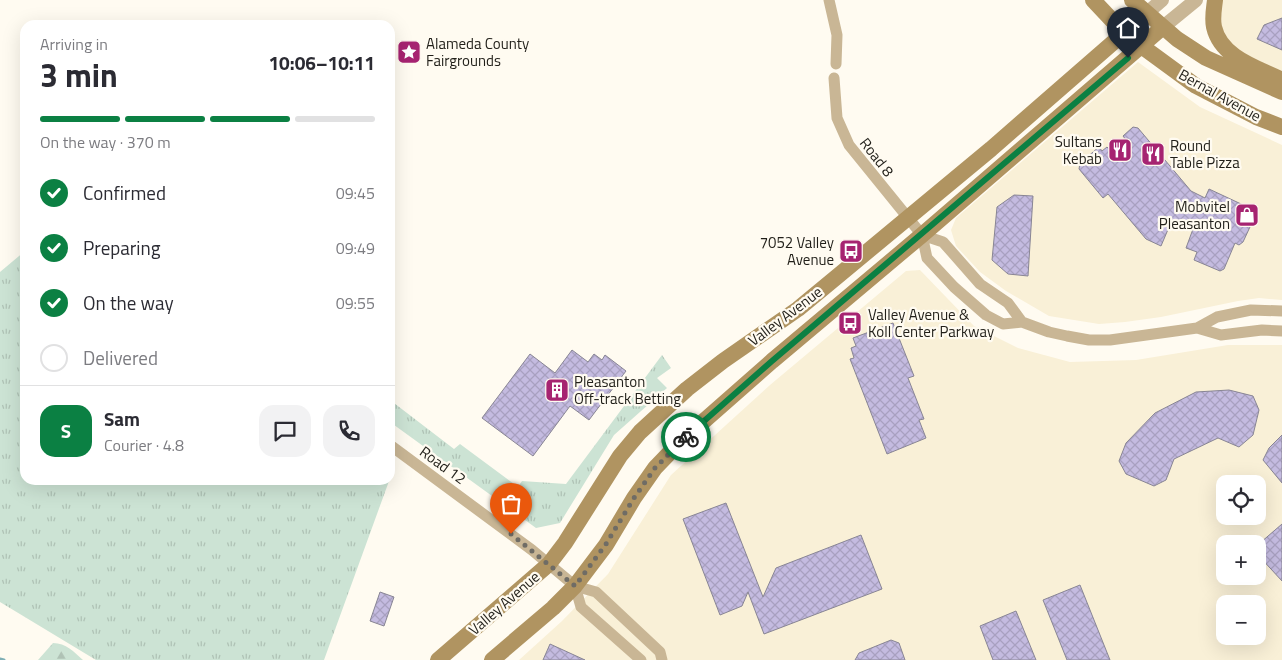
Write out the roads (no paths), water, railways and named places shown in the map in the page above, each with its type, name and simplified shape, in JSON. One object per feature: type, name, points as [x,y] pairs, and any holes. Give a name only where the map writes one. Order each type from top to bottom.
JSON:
[{"type":"main road","name":"Bernal Avenue","points":[[1093,0],[1125,34],[1196,86],[1256,117],[1282,127]]},
{"type":"main road","name":"Bernal Avenue","points":[[1132,0],[1177,39],[1206,58],[1282,92]]},
{"type":"main road","points":[[1214,0],[1214,29],[1224,47],[1238,59],[1282,80]]},
{"type":"main road","name":"Valley Avenue","points":[[438,660],[549,564],[565,543],[620,456],[640,432],[687,389],[723,361],[798,309],[991,149],[1147,13]]},
{"type":"main road","name":"Valley Avenue","points":[[492,660],[553,608],[575,586],[606,544],[650,475],[680,442],[1163,27]]},
{"type":"street","points":[[829,0],[836,35],[836,64]]},
{"type":"street","name":"Valley Avenue","points":[[1147,13],[1162,0]]},
{"type":"street","name":"Valley Avenue","points":[[1163,27],[1196,0]]},
{"type":"street","name":"Road 8","points":[[834,78],[837,118],[849,145],[922,235]]},
{"type":"street","points":[[922,235],[927,258],[954,287],[986,314],[1003,324],[1022,322],[1049,332],[1089,340],[1110,340],[1197,328],[1217,317],[1251,310],[1282,311]]},
{"type":"street","points":[[922,235],[943,242],[980,284],[1008,303],[1022,322]]},
{"type":"street","points":[[1197,328],[1221,335],[1262,330],[1282,331]]},
{"type":"street","name":"Road 12","points":[[395,449],[520,540],[575,586]]},
{"type":"street","points":[[575,586],[581,607],[641,660]]},
{"type":"street","points":[[575,586],[596,592],[660,652],[662,660]]},
{"type":"waterway","points":[[0,659],[4,660]]},
{"type":"place","name":"Alameda County Fairgrounds","points":[[409,52]]},
{"type":"place","name":"Sultans Kebab","points":[[1120,150]]},
{"type":"place","name":"Round Table Pizza","points":[[1153,154]]},
{"type":"place","name":"Mobvitel Pleasanton","points":[[1247,215]]},
{"type":"place","name":"7052 Valley Avenue","points":[[851,251]]},
{"type":"place","name":"Valley Avenue & Koll Center Parkway","points":[[850,323]]},
{"type":"place","name":"Pleasanton Off-track Betting","points":[[557,390]]}]
